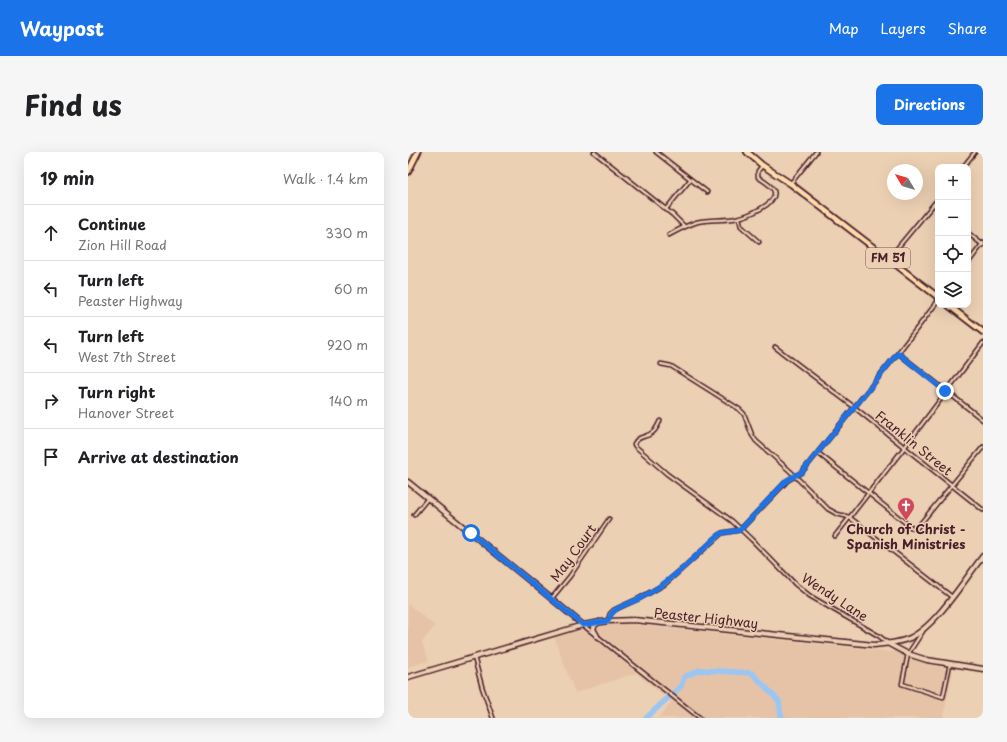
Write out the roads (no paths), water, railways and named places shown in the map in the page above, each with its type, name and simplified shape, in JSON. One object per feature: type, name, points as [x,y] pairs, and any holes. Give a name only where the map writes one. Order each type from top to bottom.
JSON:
[{"type":"main road","points":[[408,172],[418,152]]},
{"type":"main road","name":"FM 51","points":[[747,152],[762,165],[791,184],[889,258],[935,295]]},
{"type":"main road","points":[[952,308],[983,332]]},
{"type":"main road","points":[[408,482],[552,598],[583,625]]},
{"type":"main road","points":[[889,644],[911,637],[931,623],[983,556]]},
{"type":"main road","points":[[571,629],[576,621],[574,617]]},
{"type":"main road","name":"Peaster Highway","points":[[408,677],[583,625],[608,621],[634,620],[874,645],[889,644]]},
{"type":"main road","points":[[597,636],[593,629],[599,622]]},
{"type":"main road","points":[[889,644],[908,654],[927,660],[983,669]]},
{"type":"street","points":[[594,152],[684,226]]},
{"type":"street","points":[[656,152],[707,192]]},
{"type":"street","points":[[791,184],[816,152]]},
{"type":"street","points":[[965,164],[975,152]]},
{"type":"street","points":[[669,235],[684,226],[708,220],[739,218],[762,208],[773,200],[775,196],[773,188],[758,177],[758,171],[762,165]]},
{"type":"street","points":[[666,210],[690,180]]},
{"type":"street","points":[[889,258],[937,200]]},
{"type":"street","points":[[739,218],[741,226],[760,242]]},
{"type":"street","points":[[971,235],[983,244],[971,259]]},
{"type":"street","points":[[608,621],[610,614],[614,610],[665,584],[722,533],[740,530],[787,480],[802,472],[935,305]]},
{"type":"street","points":[[835,536],[904,448],[945,391],[983,343]]},
{"type":"street","name":"Franklin Street","points":[[775,347],[854,407],[983,510]]},
{"type":"street","points":[[898,353],[983,420]]},
{"type":"street","points":[[661,364],[671,366],[739,409],[744,414],[752,435],[756,441],[774,456],[828,509],[837,514],[849,517],[952,597]]},
{"type":"street","name":"Wendy Lane","points":[[660,421],[654,432],[650,435],[638,438],[635,441],[635,446],[667,474],[732,521],[795,584],[810,596],[880,636],[889,644]]},
{"type":"street","points":[[818,453],[916,530],[983,447]]},
{"type":"street","points":[[414,515],[428,498]]},
{"type":"street","name":"May Court","points":[[552,598],[570,576],[609,519]]},
{"type":"street","points":[[583,625],[700,718]]},
{"type":"street","points":[[923,630],[908,654],[902,684],[943,697],[950,664]]},
{"type":"street","points":[[474,657],[482,687],[493,718]]},
{"type":"waterway","points":[[646,718],[681,686],[684,677],[700,670],[752,673],[779,701],[781,717],[783,718]]},
{"type":"place","name":"Church of Christ - Spanish Ministries","points":[[906,521]]}]
